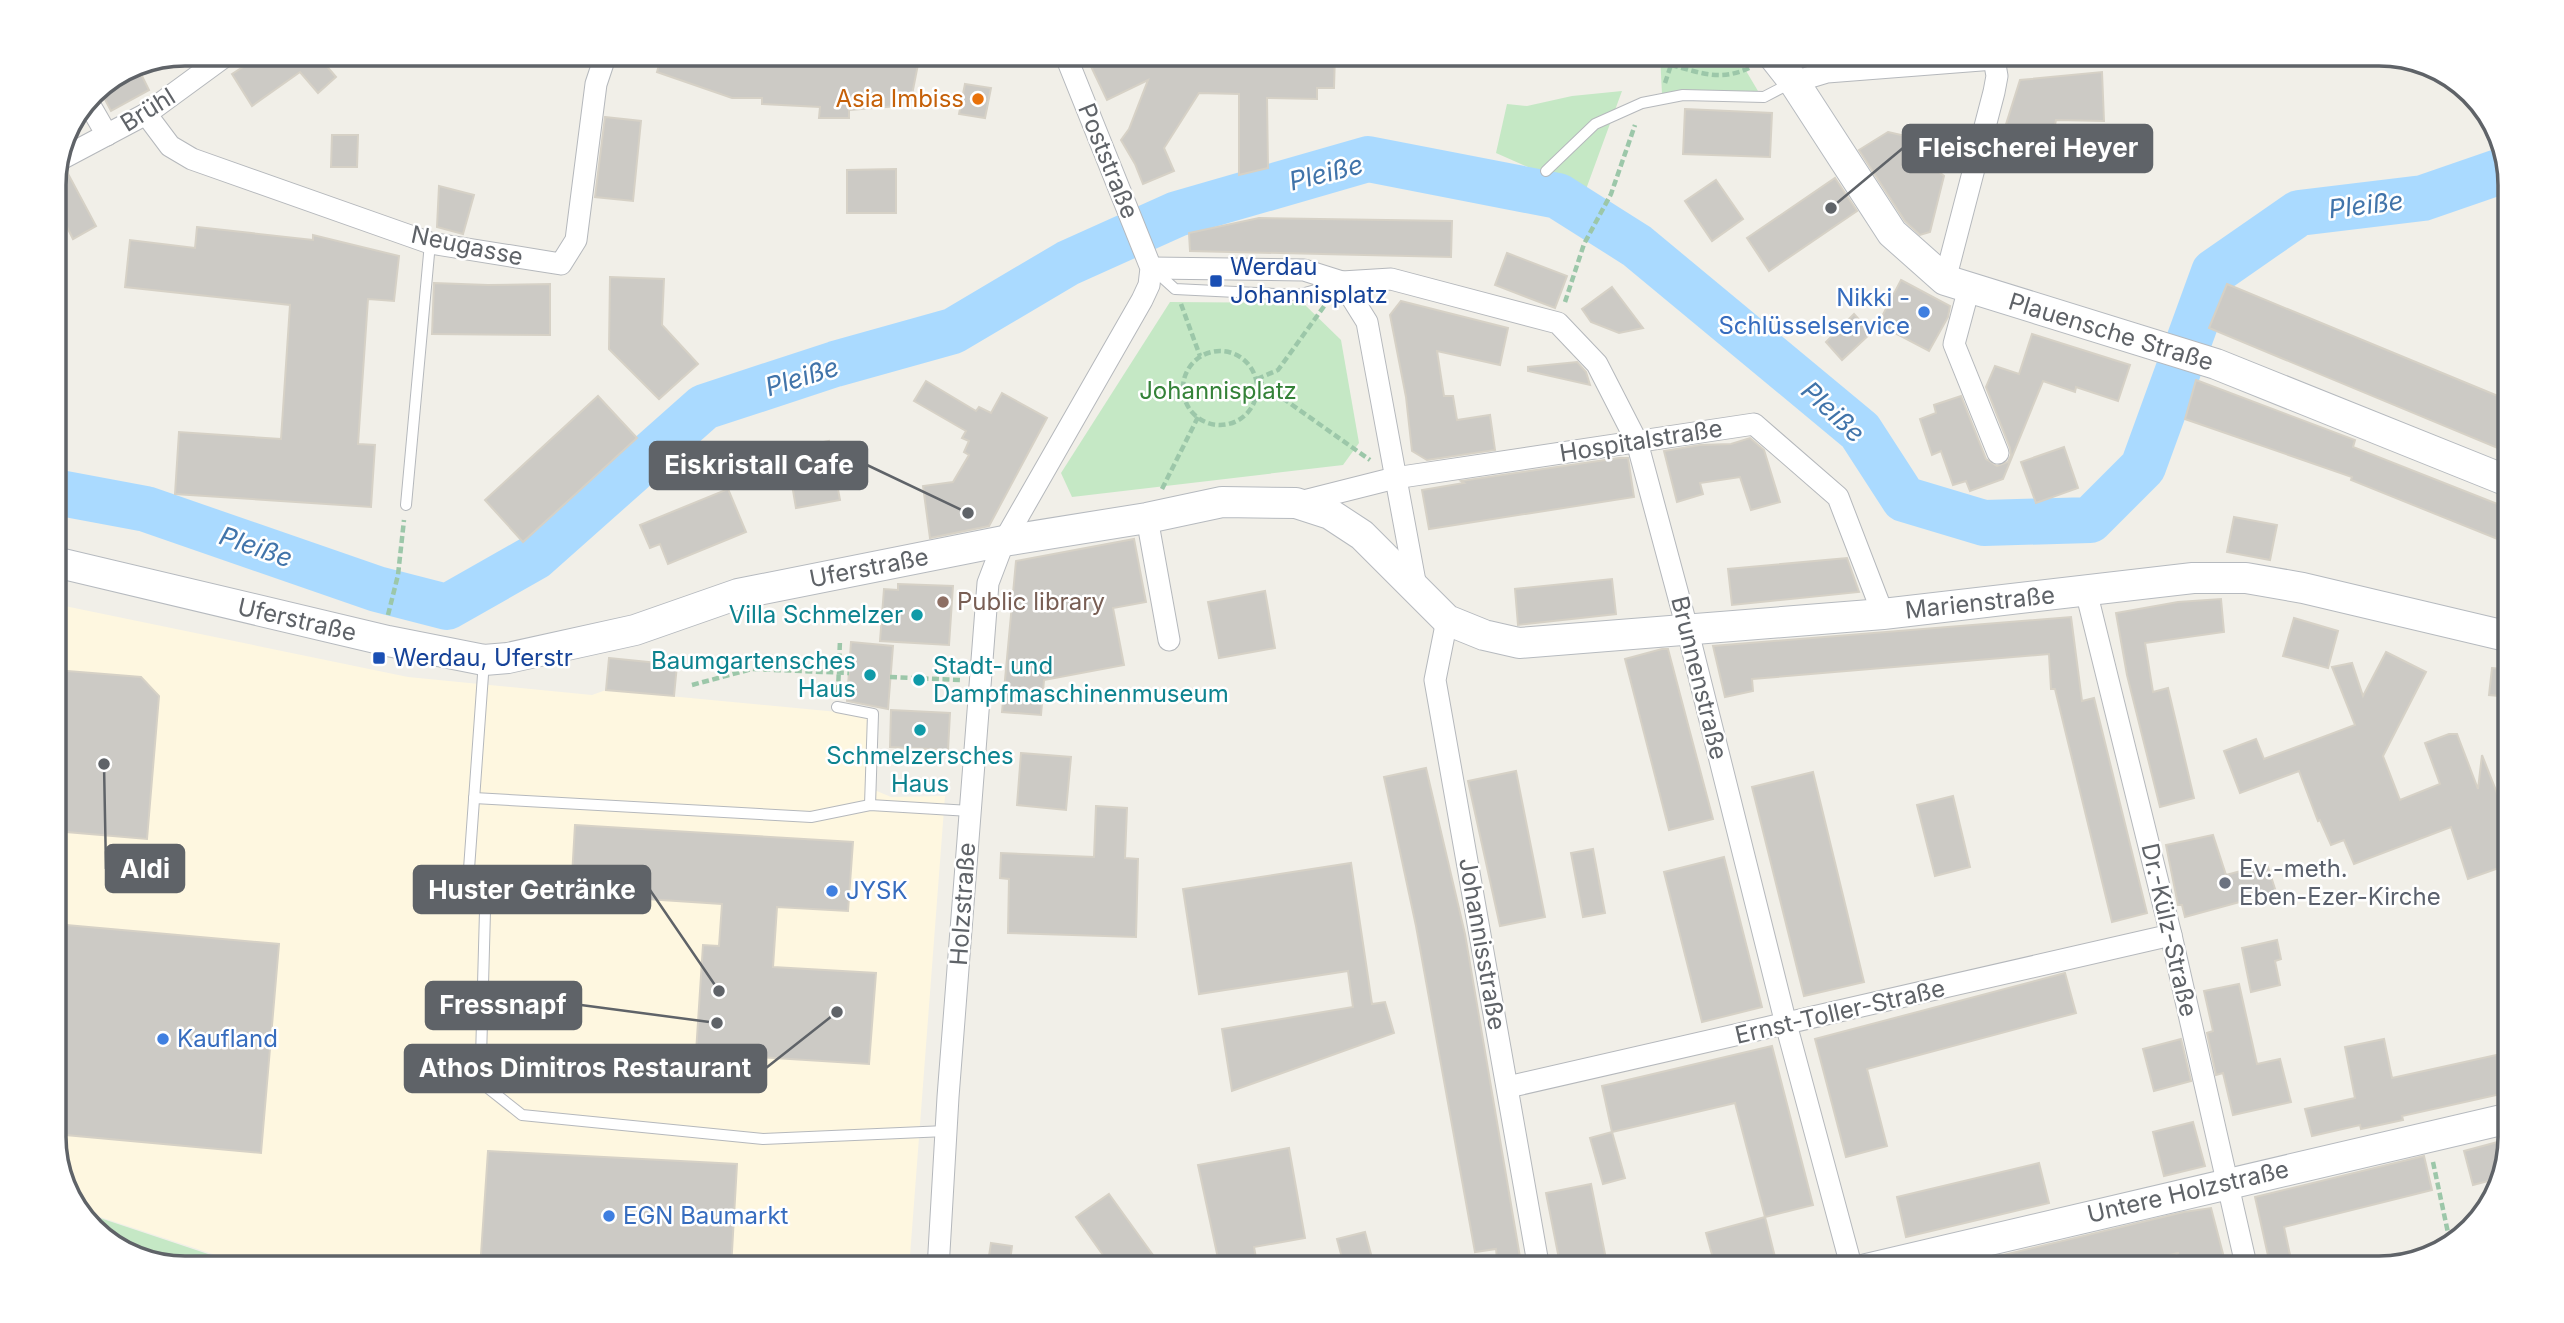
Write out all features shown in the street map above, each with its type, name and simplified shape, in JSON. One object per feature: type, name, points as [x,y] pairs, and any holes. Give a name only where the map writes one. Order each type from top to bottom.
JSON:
[{"type":"street","name":"Brühl","points":[[72,153],[146,114],[212,66]]},
{"type":"street","name":"Neugasse","points":[[146,114],[170,146],[192,159],[430,243],[561,264],[576,240],[596,84],[602,66]]},
{"type":"street","name":"Poststraße","points":[[1070,66],[1149,261]]},
{"type":"street","name":"Plauensche Straße","points":[[1782,66],[1892,233],[1957,284],[2216,364],[2497,477]]},
{"type":"street","points":[[1794,82],[1827,72],[1897,66]]},
{"type":"street","points":[[1998,453],[1954,344],[1957,284],[2000,66]]},
{"type":"street","points":[[94,110],[107,135]]},
{"type":"street","points":[[1004,541],[1142,300],[1149,285],[1149,261],[1304,270],[1342,282],[1391,279],[1558,323]]},
{"type":"street","points":[[1342,282],[1367,322],[1416,587]]},
{"type":"street","name":"Brunnenstraße","points":[[1558,323],[1597,365],[1637,442],[1687,628],[1786,1024],[1848,1256]]},
{"type":"street","name":"Hospitalstraße","points":[[1296,503],[1395,478],[1754,424],[1838,497],[1883,614]]},
{"type":"street","name":"Uferstraße","points":[[67,565],[388,641],[484,660],[508,658],[635,630],[738,594],[1004,541],[1147,518],[1222,502],[1296,503],[1330,514],[1362,535],[1447,620]]},
{"type":"street","points":[[1147,518],[1169,640]]},
{"type":"street","name":"Holzstraße","points":[[939,1256],[988,583],[1004,541]]},
{"type":"street","name":"Marienstraße","points":[[1447,620],[1484,635],[1519,643],[1883,614],[2193,578],[2246,578],[2303,588],[2497,634]]},
{"type":"street","name":"Dr.-Külz-Straße","points":[[2087,591],[2171,935],[2244,1256]]},
{"type":"street","name":"Johannisstraße","points":[[1447,620],[1435,680],[1537,1256]]},
{"type":"street","name":"Ernst-Toller-Straße","points":[[1508,1087],[2171,935]]},
{"type":"street","name":"Untere Holzstraße","points":[[1920,1256],[2498,1121]]},
{"type":"lane","points":[[1546,171],[1595,124],[1643,103],[1683,95],[1764,97],[1794,82]]},
{"type":"lane","points":[[406,505],[430,243]]},
{"type":"lane","points":[[1149,261],[1175,289],[1298,295],[1342,282]]},
{"type":"lane","points":[[484,660],[469,869],[485,911],[481,1058],[488,1088],[522,1115],[763,1139],[946,1131]]},
{"type":"lane","points":[[837,707],[873,714],[870,805]]},
{"type":"lane","points":[[474,798],[811,817],[870,805],[970,811]]},
{"type":"path","points":[[1658,100],[1671,66]]},
{"type":"path","points":[[1675,66],[1717,77],[1736,75],[1753,66]]},
{"type":"path","points":[[1558,323],[1584,244],[1611,194],[1643,103]]},
{"type":"path","points":[[1256,380],[1278,370],[1342,282]]},
{"type":"path","points":[[1175,289],[1200,356]]},
{"type":"path","points":[[1223,350],[1234,353],[1252,369],[1257,393],[1253,405],[1245,415],[1234,422],[1222,425],[1209,423],[1198,418],[1189,409],[1184,398],[1185,374],[1200,356],[1223,350]]},
{"type":"path","points":[[1256,380],[1395,478]]},
{"type":"path","points":[[1147,518],[1198,418]]},
{"type":"path","points":[[387,620],[398,575],[406,505]]},
{"type":"path","points":[[837,707],[840,640]]},
{"type":"path","points":[[692,685],[752,669],[849,673]]},
{"type":"path","points":[[890,677],[980,682]]},
{"type":"path","points":[[2434,1167],[2448,1234]]},
{"type":"shaded area","points":[[67,606],[408,677],[592,695],[606,690],[869,715],[865,786],[891,797],[945,796],[910,1256],[219,1256],[96,1215],[79,1190],[69,1161]]},
{"type":"green space","points":[[1661,66],[1743,66],[1758,91],[1662,94]]},
{"type":"green space","points":[[1622,91],[1585,192],[1496,153],[1507,104],[1527,106],[1572,96]]},
{"type":"green space","name":"Johannisplatz","points":[[1170,302],[1303,303],[1341,340],[1359,443],[1343,465],[1072,497],[1061,473]]},
{"type":"green space","points":[[97,1217],[214,1256],[162,1254],[147,1250],[119,1236]]},
{"type":"building","points":[[244,66],[327,66],[336,77],[318,93],[300,72],[252,106],[232,74]]},
{"type":"building","points":[[659,66],[918,66],[910,105],[849,110],[849,118],[819,118],[820,107],[762,104],[762,98],[732,98],[657,72]]},
{"type":"building","points":[[1091,66],[1335,66],[1334,88],[1317,88],[1317,99],[1267,98],[1268,168],[1239,175],[1239,94],[1199,93],[1164,148],[1174,171],[1143,184],[1121,140],[1129,129],[1148,80],[1107,100]]},
{"type":"building","points":[[2102,72],[2104,121],[2056,120],[2048,158],[1997,153],[2020,80]]},
{"type":"building","points":[[142,75],[149,90],[111,111],[104,98]]},
{"type":"building","points":[[965,84],[991,88],[985,118],[959,114]]},
{"type":"building","points":[[1685,109],[1772,113],[1770,157],[1683,154]]},
{"type":"building","points":[[605,117],[641,121],[633,201],[595,197]]},
{"type":"building","points":[[1888,132],[1923,140],[1920,157],[1944,176],[1930,232],[1920,235],[1905,221],[1859,150]]},
{"type":"building","points":[[332,135],[358,135],[357,167],[331,167]]},
{"type":"building","points":[[896,169],[896,213],[847,213],[847,170]]},
{"type":"building","points":[[68,173],[96,226],[73,239],[67,227]]},
{"type":"building","points":[[1835,178],[1857,211],[1769,271],[1747,238]]},
{"type":"building","points":[[1716,180],[1743,219],[1712,241],[1685,201]]},
{"type":"building","points":[[439,186],[474,195],[463,234],[437,227]]},
{"type":"building","points":[[1259,218],[1452,221],[1451,257],[1190,251],[1189,233]]},
{"type":"building","points":[[197,227],[313,240],[313,235],[399,256],[394,301],[368,299],[358,444],[375,445],[371,507],[175,494],[179,432],[281,439],[290,305],[125,287],[130,240],[195,248]]},
{"type":"building","points":[[1507,253],[1567,276],[1555,308],[1495,285]]},
{"type":"building","points":[[610,277],[664,279],[662,325],[698,364],[659,399],[609,349]]},
{"type":"building","points":[[1901,280],[1950,306],[1948,317],[1929,351],[1878,324]]},
{"type":"building","points":[[434,283],[550,284],[550,335],[432,334]]},
{"type":"building","points":[[2227,284],[2497,396],[2497,448],[2209,328]]},
{"type":"building","points":[[1612,287],[1643,328],[1619,333],[1591,322],[1582,309]]},
{"type":"building","points":[[1401,301],[1508,328],[1500,365],[1437,351],[1444,396],[1453,396],[1457,420],[1490,415],[1495,450],[1427,460],[1412,451],[1406,397],[1390,315]]},
{"type":"building","points":[[1854,314],[1871,333],[1842,360],[1826,342]]},
{"type":"building","points":[[2032,334],[2130,365],[2118,401],[2076,387],[2075,392],[2043,381],[2003,479],[1970,491],[1966,481],[1953,485],[1941,451],[1932,455],[1920,419],[1936,413],[1934,405],[1961,396],[1986,459],[1997,466],[2008,462],[2010,448],[1986,387],[1995,366],[2019,374]]},
{"type":"building","points":[[1577,362],[1586,372],[1590,385],[1528,371],[1528,367]]},
{"type":"building","points":[[2196,380],[2355,440],[2353,447],[2497,504],[2497,539],[2351,480],[2352,477],[2185,419]]},
{"type":"building","points":[[926,381],[976,411],[979,407],[991,413],[1002,393],[1047,418],[989,526],[930,538],[923,486],[953,482],[969,455],[964,452],[969,441],[962,438],[966,431],[914,401]]},
{"type":"building","points":[[598,396],[637,438],[523,542],[485,500]]},
{"type":"building","points":[[1750,438],[1764,450],[1780,502],[1751,510],[1740,477],[1700,483],[1703,494],[1677,502],[1664,451],[1700,445],[1731,444]]},
{"type":"building","points":[[829,441],[840,500],[796,508],[786,449]]},
{"type":"building","points":[[2064,447],[2078,488],[2036,503],[2021,462]]},
{"type":"building","points":[[1628,458],[1634,497],[1429,529],[1422,490],[1464,483],[1461,481]]},
{"type":"building","points":[[728,489],[746,532],[668,564],[660,544],[650,548],[640,525]]},
{"type":"building","points":[[2234,517],[2277,525],[2270,560],[2227,552]]},
{"type":"building","points":[[1134,539],[1146,602],[1113,608],[1124,665],[1044,680],[1041,715],[1002,712],[1016,561]]},
{"type":"building","points":[[1847,558],[1859,592],[1732,605],[1728,569]]},
{"type":"building","points":[[1612,579],[1616,614],[1518,625],[1515,589]]},
{"type":"building","name":"Villa Schmelzer","points":[[898,584],[953,586],[949,645],[880,641],[884,589],[898,590]]},
{"type":"building","points":[[1265,591],[1275,648],[1219,658],[1208,602]]},
{"type":"building","points":[[2221,599],[2224,632],[2145,643],[2153,692],[2168,688],[2194,798],[2160,807],[2127,675],[2116,613],[2178,602]]},
{"type":"building","points":[[2071,617],[2082,701],[2094,698],[2147,913],[2112,922],[2055,689],[2051,689],[2049,654],[1752,679],[1753,691],[1725,697],[1713,646]]},
{"type":"building","points":[[2294,618],[2338,631],[2328,668],[2283,656]]},
{"type":"building","name":"Baumgartensches Haus","points":[[851,642],[893,646],[888,709],[847,701]]},
{"type":"building","points":[[1668,649],[1713,819],[1669,830],[1625,659]]},
{"type":"building","points":[[2386,652],[2426,672],[2383,756],[2400,800],[2440,784],[2425,743],[2449,734],[2457,734],[2478,789],[2482,755],[2498,795],[2498,868],[2468,879],[2451,827],[2354,864],[2344,840],[2331,845],[2320,820],[2318,821],[2299,771],[2240,793],[2224,751],[2256,739],[2264,759],[2355,725],[2332,667],[2352,663],[2363,696]]},
{"type":"building","points":[[609,658],[677,665],[674,696],[606,690]]},
{"type":"building","points":[[2492,668],[2498,669],[2498,696],[2489,695]]},
{"type":"building","points":[[67,671],[141,677],[159,696],[147,839],[67,832]]},
{"type":"building","name":"Schmelzersches Haus","points":[[891,710],[950,713],[948,750],[890,747]]},
{"type":"building","points":[[1021,753],[1071,757],[1066,810],[1017,805]]},
{"type":"building","points":[[1426,768],[1465,934],[1520,1256],[1497,1256],[1496,1249],[1475,1252],[1416,926],[1384,777]]},
{"type":"building","points":[[1516,771],[1545,917],[1500,926],[1468,781]]},
{"type":"building","points":[[1813,772],[1864,982],[1804,996],[1752,787]]},
{"type":"building","points":[[1953,796],[1970,867],[1935,876],[1917,805]]},
{"type":"building","points":[[1096,806],[1127,808],[1125,858],[1138,859],[1136,937],[1008,933],[1009,879],[1000,878],[1001,853],[1094,857]]},
{"type":"building","points":[[575,825],[853,842],[848,911],[777,907],[773,967],[876,973],[869,1064],[696,1053],[703,945],[719,946],[722,904],[571,894]]},
{"type":"building","name":"Ev.-meth. Eben-Ezer-Kirche","points":[[2213,835],[2226,875],[2267,864],[2276,892],[2185,917],[2182,905],[2178,905],[2166,845]]},
{"type":"building","points":[[1593,849],[1605,913],[1583,917],[1571,853]]},
{"type":"building","points":[[1724,857],[1762,1007],[1702,1022],[1664,872]]},
{"type":"building","points":[[1351,863],[1372,1004],[1385,1002],[1394,1033],[1232,1091],[1222,1029],[1353,1007],[1348,971],[1199,994],[1183,889]]},
{"type":"building","name":"Kaufland","points":[[67,925],[279,944],[261,1153],[67,1135]]},
{"type":"building","points":[[2277,940],[2281,959],[2275,961],[2280,985],[2251,992],[2242,948]]},
{"type":"building","points":[[2065,973],[2076,1013],[1867,1069],[1887,1146],[1846,1157],[1815,1039]]},
{"type":"building","points":[[2239,984],[2257,1064],[2280,1059],[2291,1102],[2233,1115],[2223,1073],[2216,1075],[2207,1033],[2213,1031],[2204,991]]},
{"type":"building","points":[[2181,1039],[2191,1081],[2154,1091],[2143,1049]]},
{"type":"building","points":[[2384,1039],[2392,1078],[2498,1055],[2498,1095],[2402,1116],[2403,1120],[2361,1129],[2360,1125],[2312,1136],[2305,1109],[2355,1098],[2345,1047]]},
{"type":"building","points":[[1772,1046],[1813,1205],[1765,1217],[1735,1103],[1612,1132],[1602,1086]]},
{"type":"building","points":[[2193,1122],[2205,1166],[2164,1176],[2153,1132]]},
{"type":"building","points":[[1612,1132],[1625,1178],[1603,1184],[1590,1138]]},
{"type":"building","points":[[2497,1142],[2489,1181],[2473,1185],[2464,1151]]},
{"type":"building","points":[[1289,1148],[1305,1238],[1254,1247],[1256,1256],[1218,1256],[1198,1165]]},
{"type":"building","name":"EGN Baumarkt","points":[[488,1151],[737,1164],[732,1256],[481,1256]]},
{"type":"building","points":[[2424,1156],[2432,1190],[2284,1227],[2290,1256],[2268,1256],[2255,1197]]},
{"type":"building","points":[[2039,1163],[2049,1203],[1906,1237],[1897,1197]]},
{"type":"building","points":[[1591,1184],[1605,1256],[1558,1256],[1546,1193]]},
{"type":"building","points":[[1109,1194],[1154,1256],[1104,1256],[1076,1217]]},
{"type":"building","points":[[2211,1208],[2224,1256],[2179,1256],[2178,1253],[2166,1256],[1999,1256]]},
{"type":"building","points":[[1765,1217],[1775,1256],[1712,1256],[1706,1233]]},
{"type":"building","points":[[1365,1232],[1371,1256],[1342,1256],[1337,1239]]},
{"type":"building","points":[[991,1243],[1012,1246],[1011,1256],[989,1256]]},
{"type":"waterway","name":"Pleiße","points":[[67,494],[146,509],[377,589],[447,607],[535,557],[704,407],[835,364],[953,331],[1068,263],[1177,214],[1368,159],[1558,196],[1637,246],[1860,431],[1904,499],[1984,523],[2090,520],[2143,467],[2214,272],[2299,213],[2423,198],[2496,173]]},
{"type":"place","name":"Asia Imbiss","points":[[978,99]]},
{"type":"place","name":"Fleischerei Heyer","points":[[1831,208]]},
{"type":"place","name":"Werdau Johannisplatz","points":[[1216,281]]},
{"type":"place","name":"Nikki - Schlüsselservice","points":[[1924,312]]},
{"type":"place","name":"Eiskristall Cafe","points":[[968,513]]},
{"type":"place","name":"Public library","points":[[943,602]]},
{"type":"place","name":"Villa Schmelzer","points":[[917,615]]},
{"type":"place","name":"Werdau, Uferstr","points":[[379,658]]},
{"type":"place","name":"Baumgartensches Haus","points":[[870,675]]},
{"type":"place","name":"Stadt- und Dampfmaschinenmuseum","points":[[919,680]]},
{"type":"place","name":"Schmelzersches Haus","points":[[920,730]]},
{"type":"place","name":"Aldi","points":[[104,764]]},
{"type":"place","name":"Ev.-meth. Eben-Ezer-Kirche","points":[[2225,883]]},
{"type":"place","name":"JYSK","points":[[832,891]]},
{"type":"place","name":"Huster Getränke","points":[[719,991]]},
{"type":"place","name":"Athos Dimitros Restaurant","points":[[837,1012]]},
{"type":"place","name":"Fressnapf","points":[[717,1023]]},
{"type":"place","name":"Kaufland","points":[[163,1039]]},
{"type":"place","name":"EGN Baumarkt","points":[[609,1216]]}]
